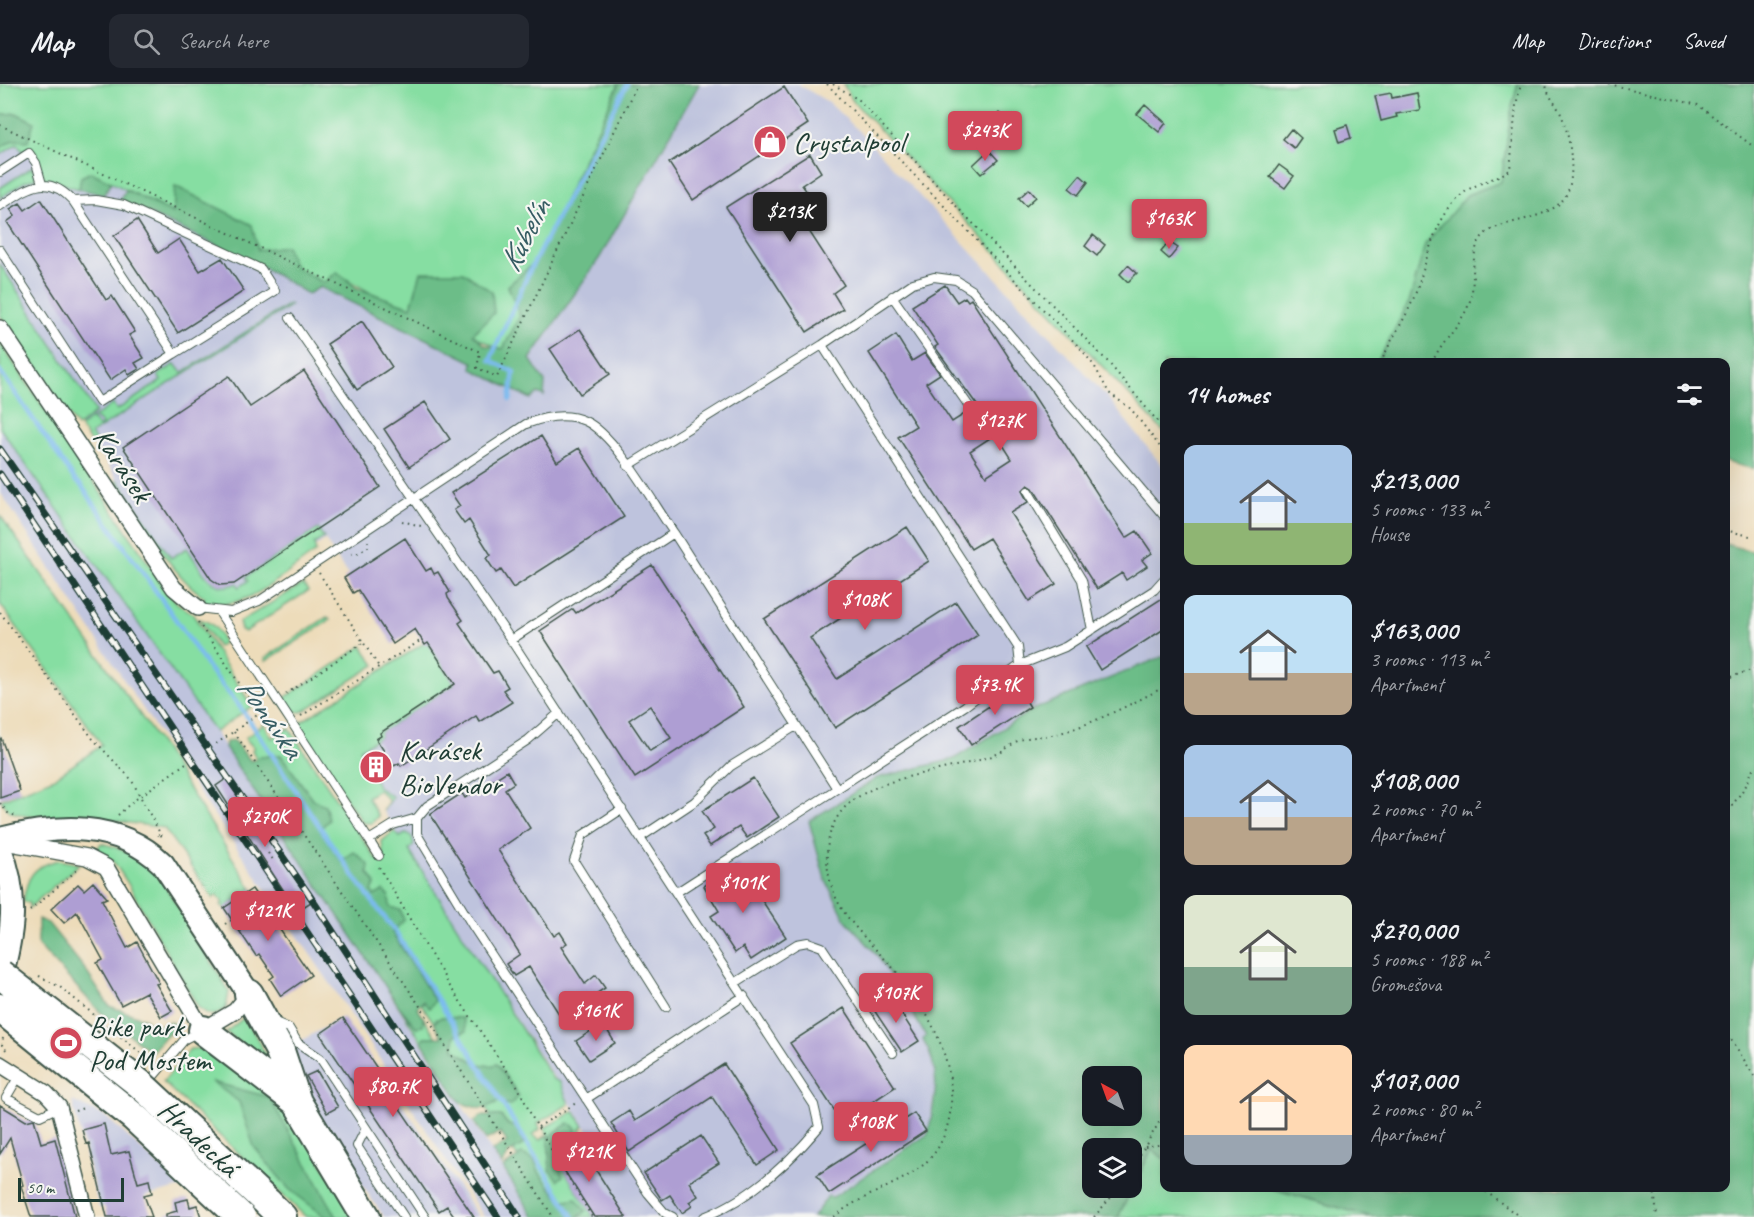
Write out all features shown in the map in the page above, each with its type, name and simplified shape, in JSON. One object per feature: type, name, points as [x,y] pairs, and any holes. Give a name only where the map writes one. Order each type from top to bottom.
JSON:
[{"type":"highway","name":"Hradecká","points":[[0,974],[140,1084],[275,1209]]},
{"type":"highway","points":[[255,1006],[280,1051],[297,1102],[366,1217]]},
{"type":"highway","name":"Hradecká","points":[[0,1008],[134,1117],[241,1217]]},
{"type":"highway","points":[[203,1030],[297,1102]]},
{"type":"street","name":"Karásek","points":[[0,328],[174,588],[198,608]]},
{"type":"street","points":[[39,830],[87,830],[105,832],[146,848],[163,864],[255,1006],[235,1011],[203,1030],[106,867],[87,857],[0,840],[39,830]]},
{"type":"street","points":[[0,849],[10,880],[14,910],[9,946],[0,980]]},
{"type":"street","points":[[0,1064],[46,1093],[61,1112],[87,1217]]},
{"type":"lane","points":[[0,172],[29,153],[36,163],[42,184]]},
{"type":"lane","points":[[0,206],[33,186],[42,184],[58,188],[73,201],[174,354]]},
{"type":"lane","points":[[0,250],[99,402],[275,291],[261,269],[124,205],[96,200],[73,201]]},
{"type":"lane","points":[[628,466],[822,345],[913,283],[934,277],[956,280],[972,290],[1160,511]]},
{"type":"lane","points":[[892,296],[978,420]]},
{"type":"lane","points":[[290,318],[511,640],[814,1105],[819,1127],[778,1171],[724,1209],[704,1217]]},
{"type":"lane","points":[[822,345],[1018,647],[1020,665]]},
{"type":"lane","name":"Karásek","points":[[198,608],[219,612],[243,609],[525,424],[549,416],[583,419],[603,432],[628,466],[674,533],[836,787]]},
{"type":"lane","points":[[1028,491],[1082,580],[1092,630]]},
{"type":"lane","points":[[511,640],[674,533]]},
{"type":"lane","points":[[676,892],[965,706],[1020,665],[1065,647],[1154,590],[1160,583]]},
{"type":"lane","points":[[219,612],[379,856]]},
{"type":"lane","points":[[369,840],[393,825],[417,818],[428,806],[528,740],[559,713]]},
{"type":"lane","points":[[641,837],[694,802],[731,766],[796,726]]},
{"type":"lane","points":[[622,809],[583,836],[574,861],[666,1007]]},
{"type":"lane","points":[[417,818],[417,834],[472,925],[648,1193],[665,1214],[673,1217]]},
{"type":"lane","points":[[735,983],[796,944],[808,942],[822,947],[892,1053]]},
{"type":"lane","points":[[586,1098],[744,996]]},
{"type":"lane","points":[[255,1006],[289,1028],[298,1043],[320,1058],[425,1217]]},
{"type":"lane","points":[[119,1115],[185,1039],[203,1030]]},
{"type":"lane","points":[[19,1076],[6,1098],[40,1116],[61,1112]]},
{"type":"lane","points":[[103,1101],[135,1131]]},
{"type":"lane","points":[[366,1128],[357,1146],[404,1217]]},
{"type":"path","points":[[0,125],[480,352],[477,368],[497,377],[637,84]]},
{"type":"path","points":[[827,84],[1082,350],[1095,367],[1109,393],[1131,410],[1160,447]]},
{"type":"path","points":[[833,84],[859,100],[958,208],[1108,362],[1160,424]]},
{"type":"path","points":[[1384,358],[1412,302],[1428,246],[1446,212],[1466,190],[1494,181],[1510,170],[1516,105],[1521,84]]},
{"type":"path","points":[[1434,358],[1438,349],[1458,325],[1467,308],[1471,296],[1478,240],[1491,230],[1554,208],[1570,186],[1571,166],[1566,135],[1560,113],[1546,91],[1546,84]]},
{"type":"path","points":[[1609,84],[1698,105],[1754,147]]},
{"type":"path","points":[[399,521],[419,527],[429,521]]},
{"type":"path","points":[[1730,531],[1754,537]]},
{"type":"path","points":[[346,554],[358,553],[368,546],[368,539]]},
{"type":"path","points":[[319,572],[379,667]]},
{"type":"path","points":[[198,608],[194,615],[259,714]]},
{"type":"path","points":[[0,612],[93,739],[117,762],[140,796],[162,837],[155,835]]},
{"type":"path","points":[[291,723],[420,641]]},
{"type":"path","points":[[216,744],[276,700],[364,642]]},
{"type":"path","points":[[1730,678],[1754,669]]},
{"type":"path","points":[[834,1217],[871,1192],[913,1174],[930,1158],[940,1144],[950,1117],[953,1096],[951,1073],[935,1032],[906,982],[842,909],[827,872],[826,854],[831,830],[842,811],[855,798],[876,788],[998,754],[1020,740],[1057,734],[1160,689]]},
{"type":"path","points":[[234,732],[428,1018],[553,1217]]},
{"type":"path","points":[[118,815],[140,796],[186,764]]},
{"type":"path","points":[[1730,809],[1747,784],[1754,766]]},
{"type":"path","points":[[268,853],[274,861]]},
{"type":"path","points":[[379,856],[379,867],[385,880],[449,985],[518,1087],[538,1127],[592,1217]]},
{"type":"path","points":[[26,914],[79,868]]},
{"type":"path","points":[[225,924],[232,920]]},
{"type":"path","points":[[30,972],[60,987],[147,1058],[152,1059],[162,1055]]},
{"type":"path","points":[[1730,1037],[1754,1076]]},
{"type":"path","points":[[61,1112],[103,1101]]},
{"type":"path","points":[[538,1127],[571,1106]]},
{"type":"path","points":[[1142,1152],[1160,1121]]},
{"type":"path","points":[[1145,1147],[1160,1145]]},
{"type":"path","points":[[1486,1192],[1520,1217]]},
{"type":"path","points":[[1654,1192],[1657,1217]]},
{"type":"path","points":[[1094,1217],[1110,1198]]},
{"type":"shaded area","points":[[698,84],[798,84],[828,102],[859,131],[1107,397],[1160,463],[1160,658],[1032,710],[954,759],[877,778],[825,879],[846,920],[878,956],[926,1037],[923,1040],[930,1052],[937,1078],[928,1134],[833,1197],[828,1196],[813,1217],[595,1217],[556,1157],[590,1134],[383,811],[392,797],[379,788],[368,768],[371,766],[360,749],[381,736],[380,733],[455,684],[428,643],[425,645],[415,630],[393,644],[325,540],[255,588],[223,593],[171,559],[0,304],[0,148],[27,140],[474,362],[472,368],[530,360],[600,257]]},
{"type":"shaded area","points":[[0,428],[215,732],[371,965],[534,1217],[484,1217],[334,989],[178,762],[0,492]]},
{"type":"shaded area","points":[[343,1017],[479,1217],[384,1217],[312,1113],[286,1049]]},
{"type":"shaded area","points":[[72,1101],[105,1116],[183,1187],[99,1208]]},
{"type":"green space","points":[[0,84],[619,84],[537,260],[508,286],[520,316],[503,349],[454,326],[379,296],[337,272],[324,283],[257,250],[175,187],[173,213],[91,172],[81,177],[79,189],[43,178],[37,155],[31,147],[23,152],[17,144],[0,155],[0,148],[18,137],[16,113],[0,115]]},
{"type":"green space","points":[[619,84],[699,84],[600,257],[530,359],[545,382],[544,396],[538,393],[531,399],[472,369],[473,362],[320,287],[308,294],[261,266],[120,200],[126,190],[173,213],[175,186],[252,225],[258,250],[286,246],[295,267],[324,283],[337,272],[357,288],[411,307],[421,272],[463,272],[492,292],[494,313],[473,334],[485,345],[503,349],[520,316],[508,286],[537,260]]},
{"type":"green space","points":[[843,84],[1518,84],[1512,107],[1501,182],[1467,195],[1426,244],[1410,300],[1380,358],[1160,358],[1160,428],[853,101]]},
{"type":"green space","points":[[1518,84],[1754,84],[1754,469],[1730,463],[1730,358],[1380,358],[1410,300],[1425,244],[1467,195],[1501,182],[1512,107]]},
{"type":"green space","points":[[16,113],[34,122],[28,141],[13,140],[0,148],[0,115]]},
{"type":"green space","points":[[32,167],[36,178],[24,182],[0,198],[0,188]]},
{"type":"green space","points":[[91,172],[111,182],[104,195],[79,189],[81,177]]},
{"type":"green space","points":[[0,264],[96,412],[77,427],[0,315]]},
{"type":"green space","points":[[289,304],[291,305],[91,434],[96,442],[92,444],[80,427],[92,418],[98,427],[102,424],[94,417],[113,404],[117,410],[161,381],[158,375],[175,364],[182,373]]},
{"type":"green space","points":[[0,343],[163,585],[177,603],[192,613],[252,706],[215,732],[0,428]]},
{"type":"green space","points":[[118,480],[171,558],[187,548],[207,577],[220,586],[237,583],[239,587],[248,581],[246,577],[318,529],[324,538],[314,544],[316,552],[263,590],[233,602],[218,604],[203,602],[205,597],[181,576],[156,544],[116,481]]},
{"type":"green space","points":[[0,515],[162,746],[252,889],[224,908],[221,905],[223,902],[217,895],[213,898],[164,828],[110,820],[26,816],[9,811],[1,800],[54,778],[102,745],[0,604]]},
{"type":"green space","points":[[1730,545],[1754,552],[1754,1217],[1372,1217],[1284,1192],[1730,1192]]},
{"type":"green space","points":[[303,584],[308,591],[245,632],[241,630],[239,622]]},
{"type":"green space","points":[[327,617],[330,620],[266,661],[265,658]]},
{"type":"green space","points":[[199,619],[215,627],[223,643],[218,647]]},
{"type":"green space","points":[[424,643],[428,643],[455,684],[380,733],[381,736],[360,749],[379,788],[393,797],[383,811],[389,800],[378,790],[367,797],[378,816],[372,823],[363,823],[296,725]]},
{"type":"green space","points":[[362,646],[375,665],[302,712],[288,711],[280,701]]},
{"type":"green space","points":[[1160,658],[1160,1156],[1152,1149],[1142,1169],[1142,1138],[1082,1138],[1082,1198],[1128,1198],[1118,1217],[813,1217],[828,1196],[833,1197],[928,1134],[933,1109],[935,1075],[923,1040],[926,1036],[878,956],[846,920],[825,879],[809,821],[877,778],[954,759],[1032,710]]},
{"type":"green space","points":[[264,724],[272,738],[289,728],[376,859],[383,854],[382,841],[394,831],[400,837],[407,833],[412,837],[414,845],[409,850],[553,1079],[560,1082],[569,1104],[538,1123],[540,1129],[533,1135],[540,1140],[548,1135],[544,1128],[574,1111],[584,1126],[581,1129],[583,1138],[560,1153],[559,1146],[548,1137],[550,1171],[555,1156],[594,1217],[578,1217],[586,1211],[561,1201],[540,1174],[534,1160],[522,1154],[518,1157],[513,1150],[524,1143],[501,1116],[491,1116],[485,1107],[498,1102],[490,1067],[473,1062],[454,1049],[454,1036],[463,1018],[436,1019],[434,1023],[421,1004],[435,1001],[391,932],[390,907],[374,896],[372,891],[376,884],[368,872],[341,861],[320,828],[313,800],[281,755],[256,758],[252,750],[254,748],[245,738]]},
{"type":"green space","points":[[233,740],[251,761],[259,757],[281,755],[313,800],[325,805],[329,820],[320,829],[341,861],[354,852],[369,865],[368,873],[376,884],[372,891],[374,896],[383,891],[389,896],[390,907],[400,910],[404,920],[392,932],[435,1001],[429,1008],[423,1001],[417,1007],[423,1017],[423,1026],[416,1027],[398,1005],[225,748],[226,742]]},
{"type":"green space","points":[[101,843],[133,856],[160,877],[229,991],[226,1008],[215,1015],[208,1014],[198,1007],[114,862],[96,851]]},
{"type":"green space","points":[[59,860],[79,864],[29,908],[29,903],[23,902],[29,879],[43,865]]},
{"type":"green space","points":[[38,919],[48,923],[84,968],[109,1006],[145,1019],[154,1027],[170,1022],[176,1025],[151,1052],[99,1011],[38,945]]},
{"type":"green space","points":[[398,1005],[416,1027],[425,1022],[423,1017],[436,1037],[424,1037],[422,1042]]},
{"type":"green space","points":[[245,1017],[274,1069],[226,1032]]},
{"type":"green space","points":[[441,1017],[463,1018],[466,1031],[454,1036],[454,1049],[480,1064],[497,1064],[519,1096],[510,1105],[498,1102],[481,1109],[461,1103],[422,1042],[424,1037],[442,1037],[434,1023]]},
{"type":"green space","points":[[214,1047],[283,1100],[355,1217],[306,1217],[163,1082],[190,1049]]},
{"type":"green space","points":[[212,1082],[269,1097],[337,1217],[326,1217],[289,1189],[254,1147],[239,1102]]},
{"type":"green space","points":[[481,1116],[501,1116],[508,1125],[516,1127],[524,1144],[509,1153],[502,1165],[492,1151],[507,1142],[500,1132],[486,1140],[474,1122]]},
{"type":"green space","points":[[569,1123],[576,1128],[576,1137],[559,1146],[560,1153],[555,1156],[563,1176],[558,1180],[550,1171],[548,1137]]},
{"type":"green space","points":[[1152,1149],[1160,1156],[1160,1192],[1284,1192],[1372,1217],[1118,1217],[1128,1198],[1142,1198],[1142,1169]]},
{"type":"green space","points":[[522,1154],[534,1160],[540,1174],[561,1201],[576,1198],[586,1211],[578,1217],[534,1217],[503,1168]]},
{"type":"building","points":[[784,87],[808,124],[693,200],[669,163]]},
{"type":"building","points":[[1391,93],[1392,98],[1417,93],[1420,110],[1396,114],[1397,117],[1381,121],[1375,96]]},
{"type":"building","points":[[1145,105],[1166,123],[1159,132],[1137,114]]},
{"type":"building","points":[[999,113],[1015,127],[1007,136],[989,124]]},
{"type":"building","points":[[1347,125],[1351,138],[1339,142],[1335,129]]},
{"type":"building","points":[[1291,129],[1301,138],[1294,148],[1283,139]]},
{"type":"building","points":[[989,150],[998,160],[981,174],[973,165]]},
{"type":"building","points":[[810,154],[821,172],[802,185],[815,203],[798,214],[844,285],[833,293],[843,309],[807,332],[726,207]]},
{"type":"building","points":[[1279,165],[1294,176],[1285,188],[1270,177]]},
{"type":"building","points":[[1080,175],[1088,182],[1078,195],[1069,188]]},
{"type":"building","points":[[1029,189],[1036,197],[1026,206],[1019,198]]},
{"type":"building","points":[[41,199],[106,300],[112,296],[135,332],[129,335],[144,358],[135,363],[139,369],[129,375],[126,369],[110,380],[7,222],[15,216],[10,209],[20,203],[25,210]]},
{"type":"building","points":[[137,220],[158,253],[179,239],[200,271],[222,258],[244,291],[178,333],[114,236]]},
{"type":"building","points":[[1093,235],[1105,245],[1097,256],[1085,246]]},
{"type":"building","points":[[1169,242],[1178,248],[1169,259],[1161,252]]},
{"type":"building","points":[[1128,265],[1137,273],[1128,282],[1120,274]]},
{"type":"building","points":[[945,285],[957,302],[965,297],[968,301],[971,299],[1126,538],[1137,531],[1152,553],[1142,560],[1147,566],[1126,580],[1122,573],[1097,589],[1033,488],[1028,485],[1022,491],[1028,502],[1010,513],[1056,584],[1029,601],[989,538],[971,549],[898,437],[916,426],[869,353],[896,335],[912,361],[925,353],[940,374],[926,383],[952,422],[966,413],[975,424],[982,424],[984,418],[977,405],[935,347],[938,345],[912,306]],"holes":[[[996,434],[1012,459],[986,476],[970,451]]]},
{"type":"building","points":[[362,321],[392,367],[357,390],[327,344]]},
{"type":"building","points":[[580,329],[610,374],[580,394],[550,349]]},
{"type":"building","points":[[304,371],[380,487],[234,584],[220,585],[211,579],[123,447],[229,376],[250,407]]},
{"type":"building","points":[[425,402],[450,439],[409,467],[384,429]]},
{"type":"building","points":[[541,436],[557,462],[579,448],[624,517],[513,588],[501,570],[496,573],[486,558],[491,555],[469,520],[464,524],[454,510],[460,506],[451,493]]},
{"type":"building","points":[[907,527],[929,561],[810,638],[837,679],[956,602],[978,635],[835,728],[764,619]]},
{"type":"building","points":[[405,538],[426,571],[431,568],[434,574],[438,572],[450,592],[447,594],[448,598],[463,620],[459,623],[493,673],[498,671],[508,687],[503,690],[512,702],[480,722],[476,716],[401,766],[399,763],[394,766],[391,762],[387,764],[380,753],[384,751],[376,739],[381,736],[380,733],[455,684],[428,643],[425,645],[415,629],[393,644],[358,590],[353,593],[344,578]]},
{"type":"building","points":[[652,565],[744,707],[635,778],[540,631],[573,609],[576,613]],"holes":[[[650,706],[671,738],[650,751],[629,720]]]},
{"type":"building","points":[[1160,600],[1160,632],[1100,670],[1086,647]]},
{"type":"building","points":[[1018,687],[1030,707],[971,745],[959,726]]},
{"type":"building","points":[[0,739],[20,791],[0,798]]},
{"type":"building","points":[[507,771],[514,783],[505,789],[530,828],[498,850],[554,936],[560,932],[567,943],[561,947],[585,984],[596,975],[605,988],[561,1017],[529,967],[514,976],[506,964],[520,954],[430,814],[462,793],[465,798]]},
{"type":"building","points":[[753,778],[779,817],[747,838],[739,827],[710,846],[703,836],[714,829],[702,811]]},
{"type":"building","points":[[226,779],[311,902],[297,911],[216,786]]},
{"type":"building","points":[[738,864],[786,937],[751,960],[743,947],[735,953],[711,916],[719,911],[704,886]]},
{"type":"building","points":[[93,882],[107,898],[102,900],[127,948],[137,942],[159,983],[156,984],[172,1011],[161,1017],[146,992],[121,1005],[97,963],[103,960],[77,912],[64,923],[51,909],[78,884],[84,890]]},
{"type":"building","points":[[252,889],[311,975],[281,996],[270,979],[274,976],[259,954],[256,956],[224,908]]},
{"type":"building","points":[[890,996],[919,1041],[902,1052],[872,1007]]},
{"type":"building","points":[[844,1008],[895,1087],[842,1122],[790,1043]]},
{"type":"building","points":[[343,1018],[391,1089],[388,1091],[474,1217],[455,1217],[447,1206],[439,1211],[320,1034]]},
{"type":"building","points":[[603,1023],[615,1043],[589,1060],[576,1041]]},
{"type":"building","points":[[724,1064],[779,1150],[757,1165],[712,1097],[629,1152],[611,1123],[629,1111],[635,1121]]},
{"type":"building","points":[[317,1071],[338,1107],[327,1113],[306,1076]]},
{"type":"building","points":[[0,1105],[26,1121],[34,1119],[41,1143],[55,1139],[75,1217],[31,1217],[10,1138],[0,1154]]},
{"type":"building","points":[[914,1113],[926,1131],[829,1194],[817,1175]]},
{"type":"building","points":[[104,1124],[111,1155],[129,1151],[138,1183],[149,1180],[152,1193],[144,1195],[152,1217],[107,1217],[89,1143],[86,1144],[82,1130]]},
{"type":"building","points":[[701,1136],[719,1163],[689,1182],[698,1196],[689,1202],[692,1206],[682,1213],[670,1195],[662,1200],[644,1173]]},
{"type":"building","points":[[578,1142],[626,1217],[594,1217],[555,1156]]},
{"type":"building","points":[[188,1199],[190,1207],[197,1205],[201,1217],[166,1217],[166,1214],[177,1211],[175,1202]]},
{"type":"waterway","name":"Kubelín","points":[[510,400],[514,372],[490,360],[530,270],[627,84]]},
{"type":"waterway","name":"Ponávka","points":[[0,371],[208,667],[245,714],[336,851],[395,931],[573,1217]]},
{"type":"railway","points":[[0,449],[308,893],[519,1217]]},
{"type":"railway","points":[[0,474],[498,1217]]},
{"type":"place","name":"Crystalpool","points":[[770,142]]},
{"type":"place","name":"Karásek BioVendor","points":[[376,767]]},
{"type":"place","name":"Bike park Pod Mostem","points":[[66,1043]]}]
